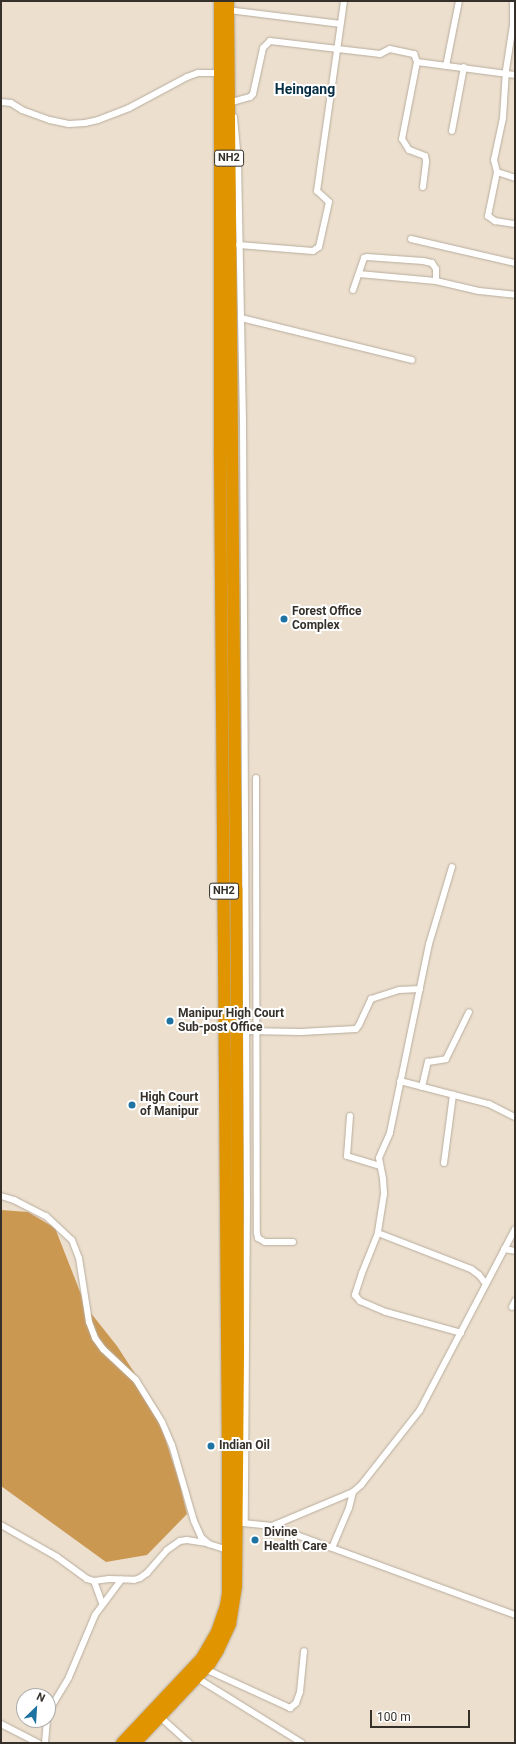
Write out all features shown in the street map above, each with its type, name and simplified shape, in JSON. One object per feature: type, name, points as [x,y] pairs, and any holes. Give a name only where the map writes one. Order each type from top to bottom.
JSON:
[{"type":"highway","name":"NH2","points":[[220,1],[224,72]]},
{"type":"highway","name":"NH2","points":[[122,1743],[201,1674],[218,1650],[225,1636],[233,1610],[236,1586],[237,1523],[220,432],[224,72],[228,6]]},
{"type":"highway","name":"NH2","points":[[135,1743],[202,1658],[217,1632],[227,1600],[228,1550],[237,1523]]},
{"type":"street","points":[[239,245],[313,251],[319,247],[330,202],[317,191],[344,1]]},
{"type":"street","points":[[446,66],[459,1]]},
{"type":"street","points":[[513,1],[513,25],[506,74],[503,118],[494,160],[497,172],[488,216],[495,221],[515,224]]},
{"type":"street","points":[[228,6],[340,24]]},
{"type":"street","points":[[232,102],[250,97],[253,94],[263,48],[266,43],[277,42],[380,54],[390,49],[414,54],[417,62],[402,140],[409,150],[425,156],[426,161],[423,187]]},
{"type":"street","points":[[417,62],[464,67],[515,75]]},
{"type":"street","points":[[452,131],[464,67]]},
{"type":"street","points":[[1,102],[10,103],[22,110],[50,120],[68,124],[85,123],[98,120],[129,108],[187,77],[198,74],[224,72],[232,102],[238,160],[241,318],[247,1244],[237,1523],[272,1526],[515,1616]]},
{"type":"street","points":[[497,172],[515,178]]},
{"type":"street","points":[[410,239],[515,263]]},
{"type":"street","points":[[353,290],[364,258],[367,256],[432,263],[435,266],[436,281]]},
{"type":"street","points":[[359,274],[436,281],[479,291],[515,295]]},
{"type":"street","points":[[241,318],[412,360]]},
{"type":"street","points":[[256,778],[258,1238],[265,1242],[293,1242]]},
{"type":"street","points":[[452,867],[429,944],[390,1133],[379,1158],[384,1194],[378,1234],[362,1273],[355,1295],[356,1298],[370,1306],[402,1317],[461,1333]]},
{"type":"street","points":[[246,1031],[301,1032],[356,1029],[371,999],[399,990],[420,989]]},
{"type":"street","points":[[422,1087],[428,1062],[446,1059],[469,1012]]},
{"type":"street","points":[[400,1081],[489,1104],[515,1117]]},
{"type":"street","points":[[444,1162],[453,1095]]},
{"type":"street","points":[[350,1116],[347,1156],[380,1166]]},
{"type":"street","points":[[1,1196],[14,1200],[46,1216],[72,1240],[79,1258],[88,1322],[95,1338],[103,1349],[136,1380],[156,1411],[172,1445],[198,1532],[209,1544]]},
{"type":"street","points":[[272,1526],[353,1492],[366,1478],[420,1410],[515,1228]]},
{"type":"street","points":[[378,1234],[471,1269],[479,1275],[486,1284]]},
{"type":"street","points":[[504,1248],[515,1251]]},
{"type":"street","points":[[332,1548],[346,1516],[353,1492]]},
{"type":"street","points":[[1,1525],[56,1557],[87,1579],[94,1581],[134,1580],[140,1578],[147,1574],[167,1550],[180,1541],[187,1540],[209,1544],[228,1550]]},
{"type":"street","points":[[56,1699],[69,1677],[84,1638],[102,1603],[121,1580]]},
{"type":"street","points":[[94,1581],[102,1603]]},
{"type":"street","points":[[201,1674],[290,1708],[294,1706],[298,1699],[304,1651]]},
{"type":"street","points":[[201,1674],[302,1743]]},
{"type":"street","points":[[157,1714],[189,1743]]},
{"type":"street","points":[[1,1724],[38,1743]]},
{"type":"street","points":[[45,1743],[46,1728]]},
{"type":"shaded area","points":[[1,1210],[28,1212],[55,1228],[86,1307],[117,1346],[154,1403],[180,1485],[187,1514],[147,1555],[106,1562],[1,1486]]},
{"type":"place","name":"Forest Office Complex","points":[[284,619]]},
{"type":"place","name":"Manipur High Court Sub-post Office","points":[[170,1021]]},
{"type":"place","name":"High Court of Manipur","points":[[132,1105]]},
{"type":"place","name":"Indian Oil","points":[[211,1446]]},
{"type":"place","name":"Divine Health Care","points":[[255,1540]]},
{"type":"district","name":"Heingang","points":[[305,89]]}]
